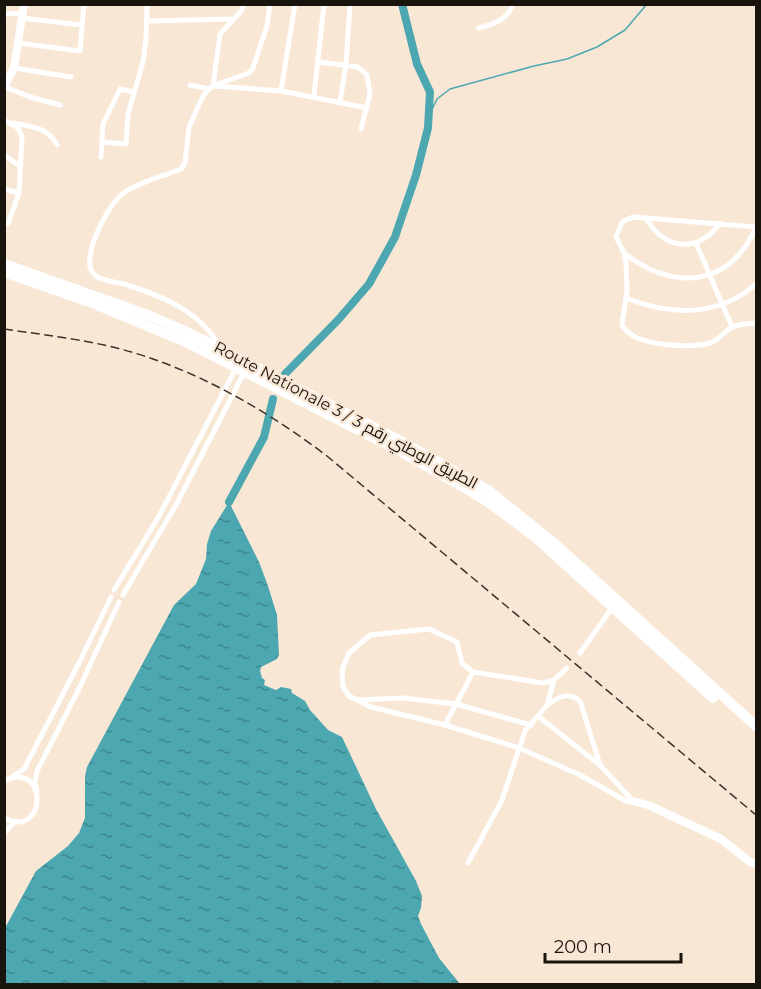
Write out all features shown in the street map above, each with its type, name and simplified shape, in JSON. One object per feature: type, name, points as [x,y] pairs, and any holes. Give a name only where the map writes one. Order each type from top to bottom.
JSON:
[{"type":"highway","name":"Route Nationale 3 / الطريق الوطني رقم 3","points":[[4,264],[241,367],[403,442],[488,490],[546,537],[614,605],[756,735]]},
{"type":"highway","name":"Route Nationale 3 / الطريق الوطني رقم 3","points":[[4,272],[35,278],[148,315],[221,349],[241,367]]},
{"type":"highway","name":"Route Nationale 3 / الطريق الوطني رقم 3","points":[[614,605],[756,726]]},
{"type":"street","points":[[18,43],[77,52],[82,48],[81,25],[84,4]]},
{"type":"street","points":[[102,142],[126,144],[128,114],[143,62],[147,4]]},
{"type":"street","points":[[221,349],[205,326],[174,303],[135,288],[102,279],[93,274],[90,265],[95,240],[115,202],[125,192],[181,169],[185,163],[189,128],[197,106],[212,87],[220,34],[242,10],[243,4]]},
{"type":"street","points":[[212,87],[249,73],[253,68],[267,26],[270,4]]},
{"type":"street","points":[[281,91],[296,4]]},
{"type":"street","points":[[314,96],[324,4]]},
{"type":"street","points":[[340,102],[346,64],[350,4]]},
{"type":"street","points":[[479,28],[498,23],[510,13],[513,4]]},
{"type":"street","points":[[4,14],[23,12],[81,25]]},
{"type":"street","points":[[23,12],[14,68],[5,87],[60,105]]},
{"type":"street","points":[[147,21],[232,19]]},
{"type":"street","points":[[319,62],[358,67],[367,75],[370,94],[361,129]]},
{"type":"street","points":[[14,68],[71,77]]},
{"type":"street","points":[[190,86],[281,91],[367,108]]},
{"type":"street","points":[[102,157],[102,129],[106,114],[120,88],[133,92]]},
{"type":"street","points":[[7,121],[52,134],[57,145]]},
{"type":"street","points":[[7,121],[21,131],[22,136],[19,193],[8,224]]},
{"type":"street","points":[[4,155],[20,166]]},
{"type":"street","points":[[4,189],[19,193]]},
{"type":"street","points":[[624,253],[642,266],[663,276],[687,279],[710,273],[735,259],[748,244],[756,227],[630,217],[620,224],[616,239],[624,253],[626,263],[626,298],[622,327],[628,334],[673,345],[701,345],[714,341],[732,327],[756,323]]},
{"type":"street","points":[[646,218],[652,228],[666,240],[684,244],[696,243],[706,238],[720,223]]},
{"type":"street","points":[[696,243],[732,327]]},
{"type":"street","points":[[626,298],[645,306],[664,310],[685,312],[705,310],[724,305],[740,297],[756,284]]},
{"type":"street","points":[[114,590],[158,518],[223,394],[241,367]]},
{"type":"street","points":[[123,595],[214,433],[231,399],[241,367]]},
{"type":"street","points":[[205,429],[214,433]]},
{"type":"street","points":[[184,468],[193,472]]},
{"type":"street","points":[[158,518],[165,522]]},
{"type":"street","points":[[6,780],[24,769],[111,597]]},
{"type":"street","points":[[4,818],[24,820],[32,816],[37,808],[39,800],[35,782],[37,771],[119,602]]},
{"type":"street","points":[[580,653],[614,605]]},
{"type":"street","points":[[567,668],[554,680],[543,683],[473,672],[462,663],[457,642],[429,629],[370,635],[349,653],[342,670],[343,687],[355,700],[370,707],[445,725],[519,748],[580,775],[626,801],[648,805],[721,839],[750,862],[756,864]]},
{"type":"street","points":[[445,725],[473,672]]},
{"type":"street","points":[[468,863],[502,800],[525,731],[547,705],[554,680]]},
{"type":"street","points":[[547,705],[566,695],[573,696],[580,701],[601,766]]},
{"type":"street","points":[[355,700],[403,698],[456,704],[531,724]]},
{"type":"street","points":[[539,717],[601,766],[633,801]]},
{"type":"street","points":[[6,780],[16,777],[29,781],[37,792]]},
{"type":"street","points":[[4,833],[16,821]]},
{"type":"water","points":[[229,502],[259,562],[277,615],[279,655],[277,659],[261,667],[262,678],[265,680],[264,685],[276,690],[281,687],[291,689],[292,693],[305,701],[328,730],[342,737],[376,809],[416,881],[422,896],[418,916],[421,924],[439,958],[460,984],[5,984],[5,928],[36,871],[68,846],[79,833],[85,818],[87,767],[174,605],[196,584],[206,559],[211,531]]},
{"type":"waterway","points":[[285,374],[338,320],[369,284],[395,237],[416,175],[428,128],[430,92],[417,64],[402,4]]},
{"type":"waterway","points":[[428,118],[437,99],[450,89],[567,59],[597,47],[625,30],[647,4]]},
{"type":"waterway","points":[[229,502],[264,437],[273,399]]},
{"type":"railway","points":[[4,329],[104,345],[164,363],[221,388],[276,420],[327,456],[756,815]]}]
